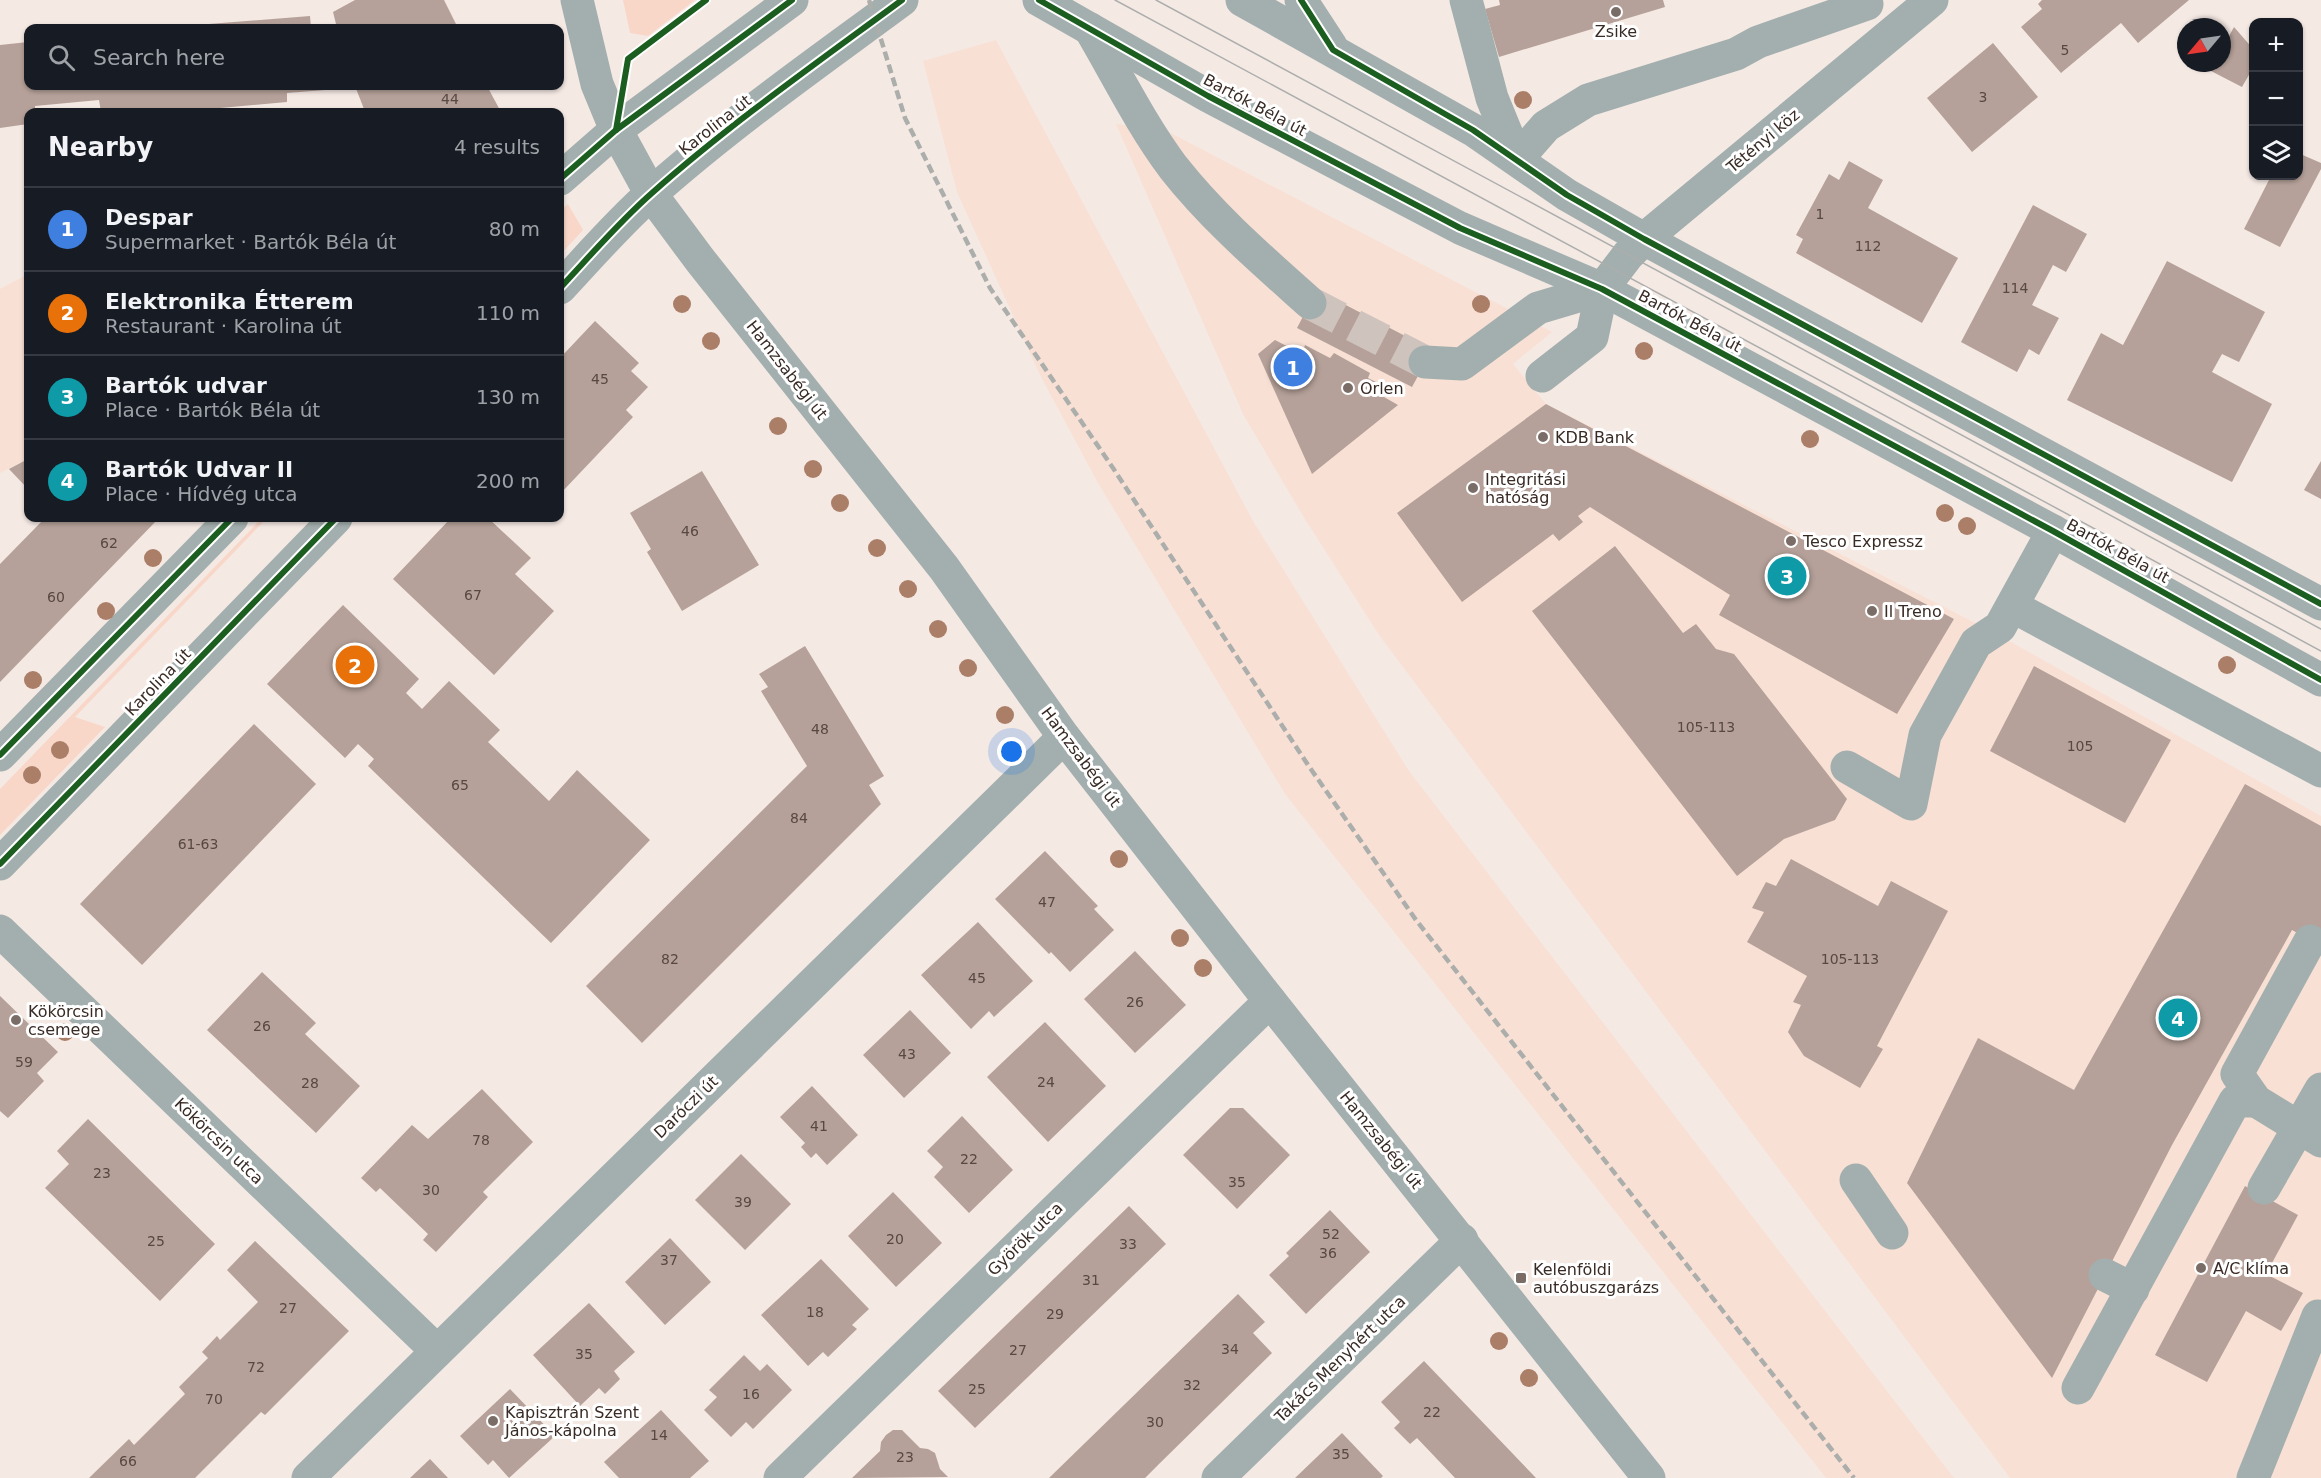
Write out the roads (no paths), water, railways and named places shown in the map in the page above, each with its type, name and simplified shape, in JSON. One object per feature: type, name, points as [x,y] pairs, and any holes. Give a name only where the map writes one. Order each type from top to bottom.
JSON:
[{"type":"street","name":"Hamzsabégi út","points":[[577,0],[590,62],[616,130],[651,194],[700,260],[944,568],[1064,737],[1269,1001],[1462,1240],[1649,1478]]},
{"type":"street","points":[[564,176],[616,130],[792,0]]},
{"type":"street","name":"Karolina út","points":[[564,284],[651,194],[839,45],[903,0]]},
{"type":"street","name":"Bartók Béla út","points":[[1040,0],[1208,96],[1460,228],[1602,289],[2053,531],[2321,680]]},
{"type":"street","points":[[1242,0],[1473,130],[1567,195],[1644,239],[2321,604]]},
{"type":"street","points":[[1301,0],[1333,51]]},
{"type":"street","points":[[1466,0],[1492,98],[1517,159]]},
{"type":"street","name":"Tétényi köz","points":[[1602,289],[1628,255],[1644,239],[1932,0]]},
{"type":"street","points":[[1517,159],[1546,126],[1588,100],[1736,54],[1758,42],[1867,2],[1884,41]]},
{"type":"street","points":[[1089,27],[1126,95],[1173,166],[1238,240],[1310,303]]},
{"type":"street","points":[[1425,362],[1462,364],[1538,309],[1602,289],[1592,337],[1542,376]]},
{"type":"street","points":[[0,755],[228,522]]},
{"type":"street","name":"Karolina út","points":[[0,864],[332,522]]},
{"type":"street","points":[[1847,767],[1911,804],[1925,735],[1976,643],[2006,617],[2053,531]]},
{"type":"street","points":[[2006,617],[2321,771]]},
{"type":"street","name":"Daróczi út","points":[[308,1478],[1064,737]]},
{"type":"street","name":"Kökörcsin utca","points":[[0,932],[437,1351]]},
{"type":"street","points":[[2310,941],[2237,1074],[2256,1101],[2310,1134]]},
{"type":"street","name":"Györök utca","points":[[780,1478],[1269,1001]]},
{"type":"street","points":[[2264,1188],[2310,1134],[2321,1089]]},
{"type":"street","points":[[2078,1388],[2119,1282],[2235,1101],[2256,1101]]},
{"type":"street","points":[[1856,1180],[1892,1233]]},
{"type":"street","name":"Takács Menyhért utca","points":[[1218,1478],[1462,1240]]},
{"type":"street","points":[[2253,1478],[2320,1314]]},
{"type":"tunnel","points":[[1310,303],[1425,362]]},
{"type":"tram line","points":[[1115,0],[2321,651]]},
{"type":"tram line","points":[[1156,0],[2321,629]]},
{"type":"railway","points":[[869,0],[905,118],[990,288],[1113,468],[1308,765],[1416,920],[1854,1478]]},
{"type":"place","name":"Zsike","points":[[1616,12]]},
{"type":"place","name":"Despar","points":[[1293,367]]},
{"type":"place","name":"Orlen","points":[[1348,388]]},
{"type":"place","name":"KDB Bank","points":[[1543,437]]},
{"type":"place","name":"Integritási hatóság","points":[[1473,488]]},
{"type":"place","name":"Tesco Expressz","points":[[1791,541]]},
{"type":"place","name":"Bartók udvar","points":[[1787,576]]},
{"type":"place","name":"Il Treno","points":[[1872,611]]},
{"type":"place","name":"Elektronika Étterem","points":[[355,665]]},
{"type":"place","name":"Bartók Udvar II","points":[[2178,1018]]},
{"type":"place","name":"Kökörcsin csemege","points":[[16,1020]]},
{"type":"place","name":"A/C klíma","points":[[2201,1268]]},
{"type":"place","name":"Kelenföldi autóbuszgarázs","points":[[1521,1278]]},
{"type":"place","name":"Kapisztrán Szent János-kápolna","points":[[493,1421]]}]
